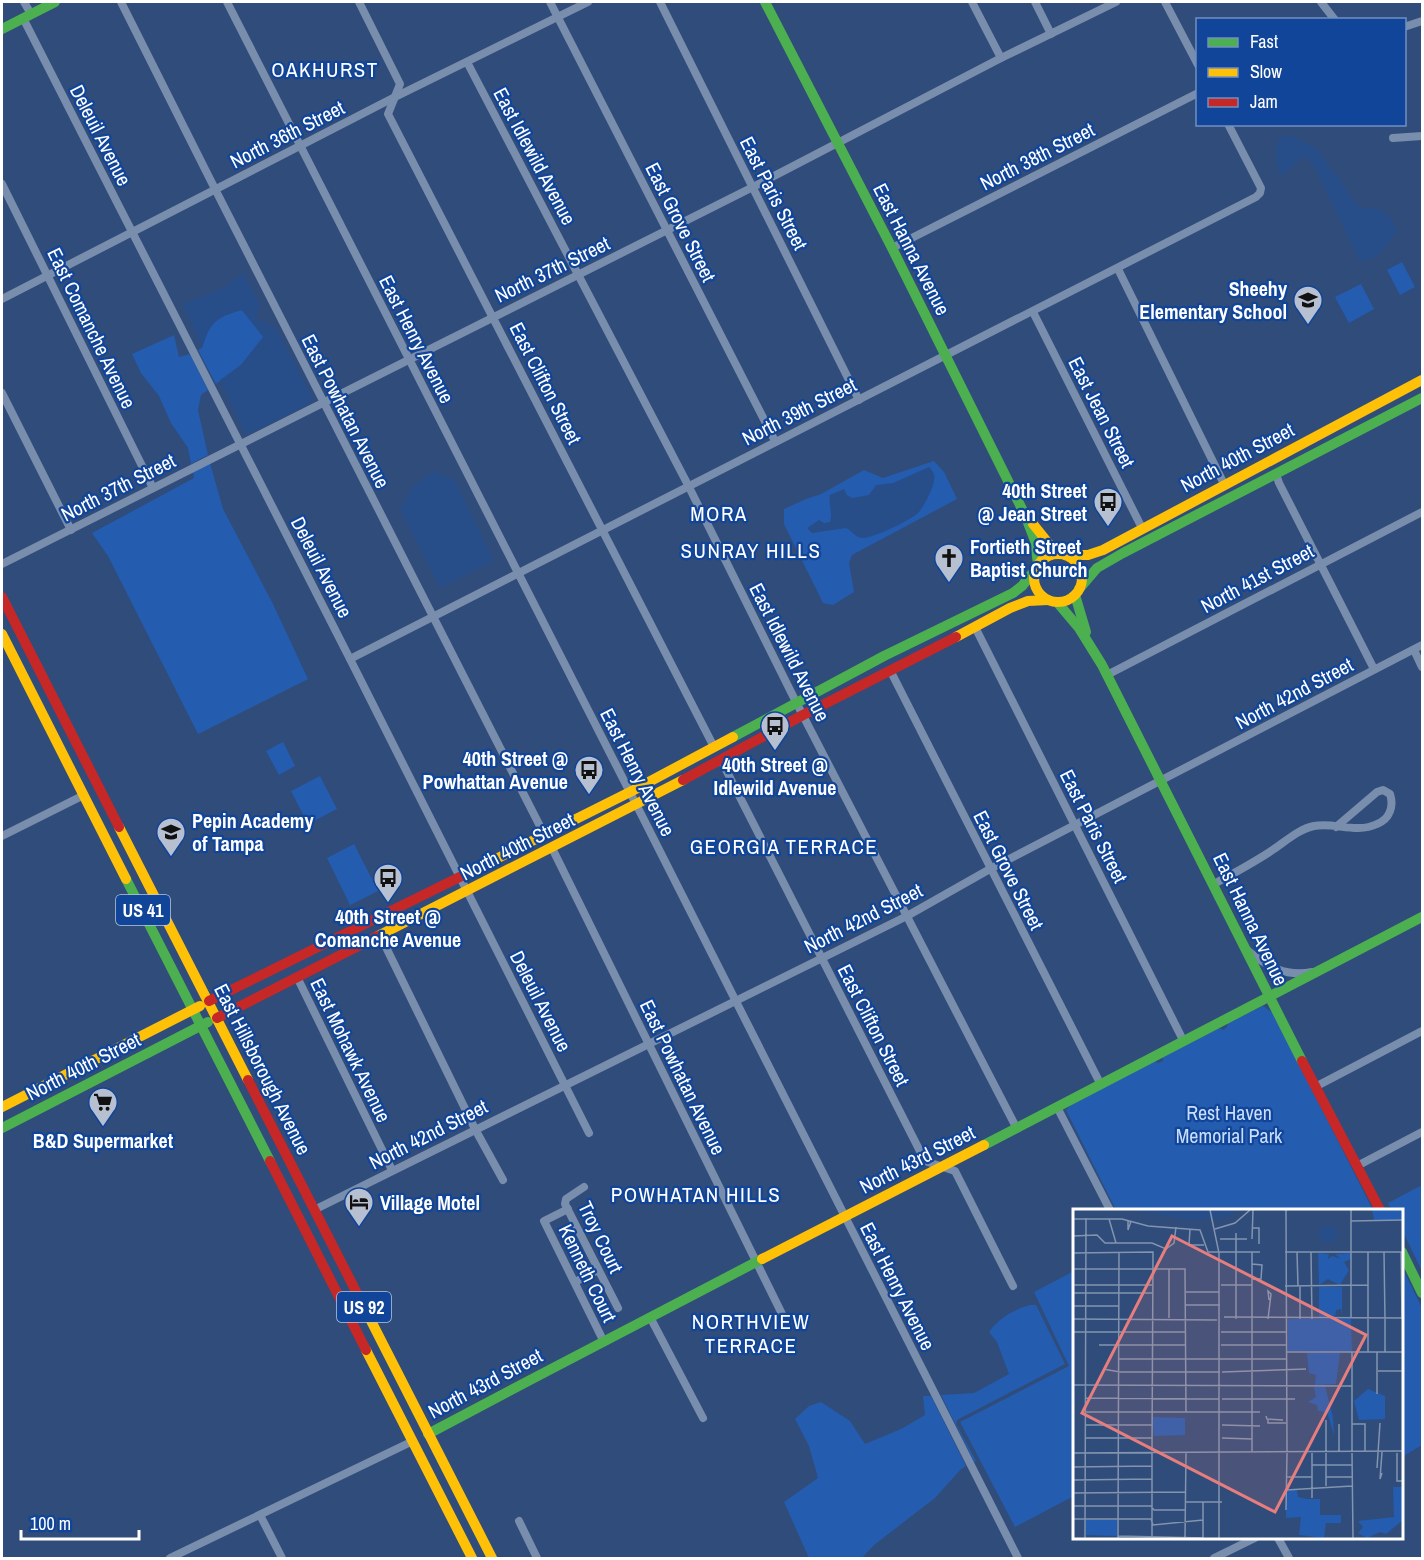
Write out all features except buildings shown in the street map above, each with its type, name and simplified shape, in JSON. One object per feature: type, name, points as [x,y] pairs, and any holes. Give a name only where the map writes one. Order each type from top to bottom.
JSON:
[{"type":"main road","points":[[2,29],[55,2]]},
{"type":"main road","name":"East Hanna Avenue","points":[[765,2],[892,248],[1025,515],[1035,541],[1036,567]]},
{"type":"main road","name":"North 40th Street","points":[[1061,555],[1097,553],[1422,380]]},
{"type":"main road","name":"North 40th Street","points":[[1077,592],[1090,575],[1107,562],[1422,398]]},
{"type":"main road","points":[[1196,515],[1202,506],[1220,493],[1224,484]]},
{"type":"main road","name":"East Hanna Avenue","points":[[1025,515],[1061,555]]},
{"type":"main road","points":[[1061,555],[1076,563],[1082,576],[1077,592],[1070,599],[1052,601],[1036,589],[1034,583],[1036,567],[1043,559],[1061,555]]},
{"type":"main road","name":"North 40th Street","points":[[2,1107],[193,1009],[630,792],[884,656],[1013,592],[1022,586],[1036,567]]},
{"type":"main road","name":"East Hanna Avenue","points":[[1077,592],[1090,643]]},
{"type":"main road","name":"North 40th Street","points":[[2,1128],[637,805],[803,715],[1018,604],[1028,601],[1052,601]]},
{"type":"main road","name":"East Hanna Avenue","points":[[1052,601],[1073,618],[1090,643],[1315,1087],[1379,1209]]},
{"type":"main road","name":"East Hillsborough Avenue","points":[[3,603],[209,1001],[492,1558]]},
{"type":"main road","name":"East Hillsborough Avenue","points":[[2,634],[472,1558]]},
{"type":"main road","points":[[36,700],[45,700],[57,707]]},
{"type":"main road","points":[[84,795],[100,803],[114,816]]},
{"type":"main road","name":"North 43rd Street","points":[[428,1434],[603,1340],[844,1215],[1017,1129],[1183,1040],[1422,917]]},
{"type":"main road","points":[[1403,1256],[1422,1293]]},
{"type":"main road","points":[[400,1417],[414,1421],[419,1432],[428,1434]]},
{"type":"main road","points":[[413,1441],[425,1443],[430,1454],[440,1457]]},
{"type":"street","name":"Deleuil Avenue","points":[[24,2],[27,16],[132,231],[351,659],[588,1133]]},
{"type":"street","name":"East Powhatan Avenue","points":[[121,2],[544,834]]},
{"type":"street","name":"East Henry Avenue","points":[[226,2],[637,805],[1018,1558]]},
{"type":"street","name":"East Clifton Street","points":[[359,2],[400,84],[388,114],[714,747]]},
{"type":"street","name":"East Grove Street","points":[[550,2],[775,441]]},
{"type":"street","name":"North 36th Street","points":[[2,299],[132,231],[588,2]]},
{"type":"street","name":"East Paris Street","points":[[660,2],[859,400]]},
{"type":"street","points":[[972,2],[1001,58]]},
{"type":"street","points":[[1035,2],[1052,34]]},
{"type":"street","name":"North 37th Street","points":[[2,564],[753,187],[1001,58],[1116,2]]},
{"type":"street","points":[[1165,2],[1196,63]]},
{"type":"street","points":[[1321,2],[1333,18]]},
{"type":"street","points":[[1406,26],[1422,21]]},
{"type":"street","name":"East Idlewild Avenue","points":[[467,62],[688,485],[796,702],[1017,1129]]},
{"type":"street","name":"North 38th Street","points":[[892,248],[1196,94]]},
{"type":"street","name":"North 39th Street","points":[[351,659],[1256,197],[1261,188],[1229,126]]},
{"type":"street","points":[[1393,138],[1422,136]]},
{"type":"street","name":"East Comanche Avenue","points":[[2,184],[153,488]]},
{"type":"street","points":[[1118,269],[1224,484]]},
{"type":"street","name":"East Jean Street","points":[[1033,312],[1142,528]]},
{"type":"street","points":[[2,393],[71,530]]},
{"type":"street","points":[[1276,474],[1374,669]]},
{"type":"street","name":"North 41st Street","points":[[1107,675],[1422,512]]},
{"type":"street","name":"East Paris Street","points":[[975,627],[1183,1040]]},
{"type":"street","name":"North 42nd Street","points":[[314,1210],[907,916],[990,869],[1422,645]]},
{"type":"street","points":[[1414,650],[1422,667]]},
{"type":"street","name":"East Grove Street","points":[[890,670],[1101,1085]]},
{"type":"street","name":"East Clifton Street","points":[[721,760],[925,1161],[955,1171],[1013,1286]]},
{"type":"street","points":[[1214,884],[1312,826],[1357,829],[1379,824],[1390,813],[1393,804],[1390,794],[1383,790],[1377,792],[1336,826]]},
{"type":"street","points":[[2,836],[84,795]]},
{"type":"street","name":"East Powhatan Avenue","points":[[552,848],[785,1320]]},
{"type":"street","points":[[380,935],[475,1129],[503,1180]]},
{"type":"street","points":[[1246,949],[1260,961],[1286,974],[1303,974],[1322,970]]},
{"type":"street","name":"East Mohawk Avenue","points":[[297,977],[392,1170]]},
{"type":"street","points":[[1315,1087],[1422,1031]]},
{"type":"street","points":[[1058,1107],[1109,1209]]},
{"type":"street","points":[[1357,1166],[1422,1132]]},
{"type":"street","name":"Troy Court","points":[[584,1187],[566,1199],[565,1204],[618,1308]]},
{"type":"street","name":"Kenneth Court","points":[[568,1209],[544,1221],[603,1340]]},
{"type":"street","points":[[575,1282],[598,1270]]},
{"type":"street","points":[[650,1317],[703,1418]]},
{"type":"street","name":"North 43rd Street","points":[[170,1558],[180,1556],[342,1474],[413,1441]]},
{"type":"street","points":[[260,1515],[282,1558]]},
{"type":"street","points":[[519,1521],[537,1558]]},
{"type":"street","points":[[1214,1558],[1253,1539]]},
{"type":"street","points":[[1279,1539],[1289,1558]]},
{"type":"green space","points":[[1402,262],[1415,287],[1400,295],[1387,270]]},
{"type":"green space","points":[[1361,284],[1374,309],[1349,323],[1335,297]]},
{"type":"green space","points":[[242,310],[264,337],[241,365],[216,384],[198,350],[202,348],[215,322],[226,315]]},
{"type":"green space","points":[[174,335],[179,357],[190,354],[208,390],[201,395],[198,410],[208,455],[191,464],[188,448],[171,423],[159,396],[141,373],[132,354]]},
{"type":"green space","points":[[934,461],[944,472],[957,499],[852,555],[849,563],[854,592],[833,605],[823,603],[784,524],[784,509],[821,494],[864,470],[883,478]]},
{"type":"green space","points":[[210,463],[223,509],[273,604],[308,679],[198,734],[108,556],[92,533],[194,478],[193,472]]},
{"type":"green space","points":[[283,742],[295,766],[279,775],[266,751]]},
{"type":"green space","points":[[320,776],[337,809],[308,824],[291,791]]},
{"type":"green space","points":[[354,844],[378,891],[350,905],[327,858]]},
{"type":"green space","name":"Rest Haven Memorial Park","points":[[1263,1006],[1273,1013],[1372,1209],[1116,1209],[1066,1110],[1071,1105],[1154,1060],[1158,1063],[1163,1061],[1163,1056],[1219,1028],[1223,1030],[1228,1023]]},
{"type":"green space","points":[[1422,1185],[1422,1271],[1403,1232],[1403,1209],[1391,1209],[1388,1203]]},
{"type":"green space","points":[[1403,1269],[1422,1308],[1422,1445],[1403,1456]]},
{"type":"green space","points":[[1073,1272],[1073,1497],[1015,1527],[960,1422],[1069,1366],[1034,1292]]},
{"type":"green space","points":[[1030,1305],[1036,1305],[1065,1364],[957,1420],[956,1424],[976,1461],[974,1462],[941,1395],[974,1393],[1009,1374],[997,1342],[989,1332],[1007,1315]]},
{"type":"green space","points":[[923,1396],[931,1396],[966,1466],[935,1498],[874,1545],[862,1558],[809,1558],[784,1502],[818,1478],[809,1446],[795,1419],[809,1406],[821,1402],[850,1421],[865,1444],[901,1429],[925,1415]]},
{"type":"shaded area","points":[[1282,135],[1291,135],[1319,150],[1353,201],[1363,208],[1380,209],[1392,219],[1397,230],[1379,254],[1368,260],[1359,260],[1316,170],[1307,158],[1299,160],[1281,175],[1276,155],[1277,144]]},
{"type":"shaded area","points":[[243,273],[260,305],[256,319],[275,327],[312,396],[311,403],[246,435],[220,380],[241,365],[263,337],[242,310],[226,315],[215,322],[202,348],[183,304],[223,288]]},
{"type":"shaded area","points":[[929,467],[934,478],[926,500],[918,513],[900,524],[867,538],[857,536],[846,528],[812,533],[807,528],[819,520],[824,523],[830,522],[830,495],[844,489],[852,498],[869,495],[876,485],[893,483]]},
{"type":"shaded area","points":[[433,471],[455,480],[494,561],[440,588],[400,510],[411,488]]},
{"type":"traffic: fast","points":[[2,29],[55,2]]},
{"type":"traffic: fast","points":[[765,2],[892,248],[1025,515],[1035,541],[1038,564]]},
{"type":"traffic: fast","points":[[1079,589],[1097,568],[1123,553],[1422,398]]},
{"type":"traffic: fast","points":[[733,737],[884,656],[1013,593],[1035,570]]},
{"type":"traffic: fast","points":[[1075,595],[1086,632]]},
{"type":"traffic: fast","points":[[1057,602],[1079,628],[1102,665],[1302,1061]]},
{"type":"traffic: fast","points":[[126,879],[270,1161]]},
{"type":"traffic: fast","points":[[984,1145],[1422,917]]},
{"type":"traffic: fast","points":[[2,1128],[208,1022]]},
{"type":"traffic: fast","points":[[1403,1254],[1422,1293]]},
{"type":"traffic: fast","points":[[428,1434],[762,1259]]},
{"type":"traffic: slow","points":[[1066,555],[1088,555],[1103,550],[1422,380]]},
{"type":"traffic: slow","points":[[1033,524],[1057,554]]},
{"type":"traffic: slow","points":[[1058,554],[1075,561],[1082,578],[1075,595],[1058,602],[1041,595],[1034,578],[1041,561],[1058,554]]},
{"type":"traffic: slow","points":[[956,637],[1010,608],[1028,601],[1048,600]]},
{"type":"traffic: slow","points":[[2,634],[126,879]]},
{"type":"traffic: slow","points":[[490,862],[733,737]]},
{"type":"traffic: slow","points":[[378,936],[683,780]]},
{"type":"traffic: slow","points":[[119,827],[248,1080]]},
{"type":"traffic: slow","points":[[2,1107],[200,1006]]},
{"type":"traffic: slow","points":[[762,1259],[984,1145]]},
{"type":"traffic: slow","points":[[365,1309],[492,1558]]},
{"type":"traffic: slow","points":[[366,1350],[472,1558]]},
{"type":"traffic: jam","points":[[2,597],[119,827]]},
{"type":"traffic: jam","points":[[683,780],[803,715],[956,637]]},
{"type":"traffic: jam","points":[[209,1001],[490,862]]},
{"type":"traffic: jam","points":[[217,1018],[378,936]]},
{"type":"traffic: jam","points":[[1302,1061],[1379,1209]]},
{"type":"traffic: jam","points":[[248,1080],[365,1309]]},
{"type":"traffic: jam","points":[[270,1161],[366,1350]]},
{"type":"place","name":"Sheehy Elementary School","points":[[1308,326]]},
{"type":"place","name":"40th Street @ Jean Street","points":[[1108,528]]},
{"type":"place","name":"Fortieth Street Baptist Church","points":[[949,584]]},
{"type":"place","name":"40th Street @ Idlewild Avenue","points":[[775,752]]},
{"type":"place","name":"40th Street @ Powhattan Avenue","points":[[589,796]]},
{"type":"place","name":"Pepin Academy of Tampa","points":[[171,858]]},
{"type":"place","name":"40th Street @ Comanche Avenue","points":[[388,904]]},
{"type":"place","name":"B&D Supermarket","points":[[103,1128]]},
{"type":"place","name":"Village Motel","points":[[359,1228]]},
{"type":"district","name":"OAKHURST","points":[[325,69]]},
{"type":"district","name":"MORA","points":[[719,513]]},
{"type":"district","name":"SUNRAY HILLS","points":[[751,550]]},
{"type":"district","name":"GEORGIA TERRACE","points":[[784,846]]},
{"type":"district","name":"POWHATAN HILLS","points":[[696,1194]]},
{"type":"district","name":"NORTHVIEW TERRACE","points":[[751,1333]]}]
